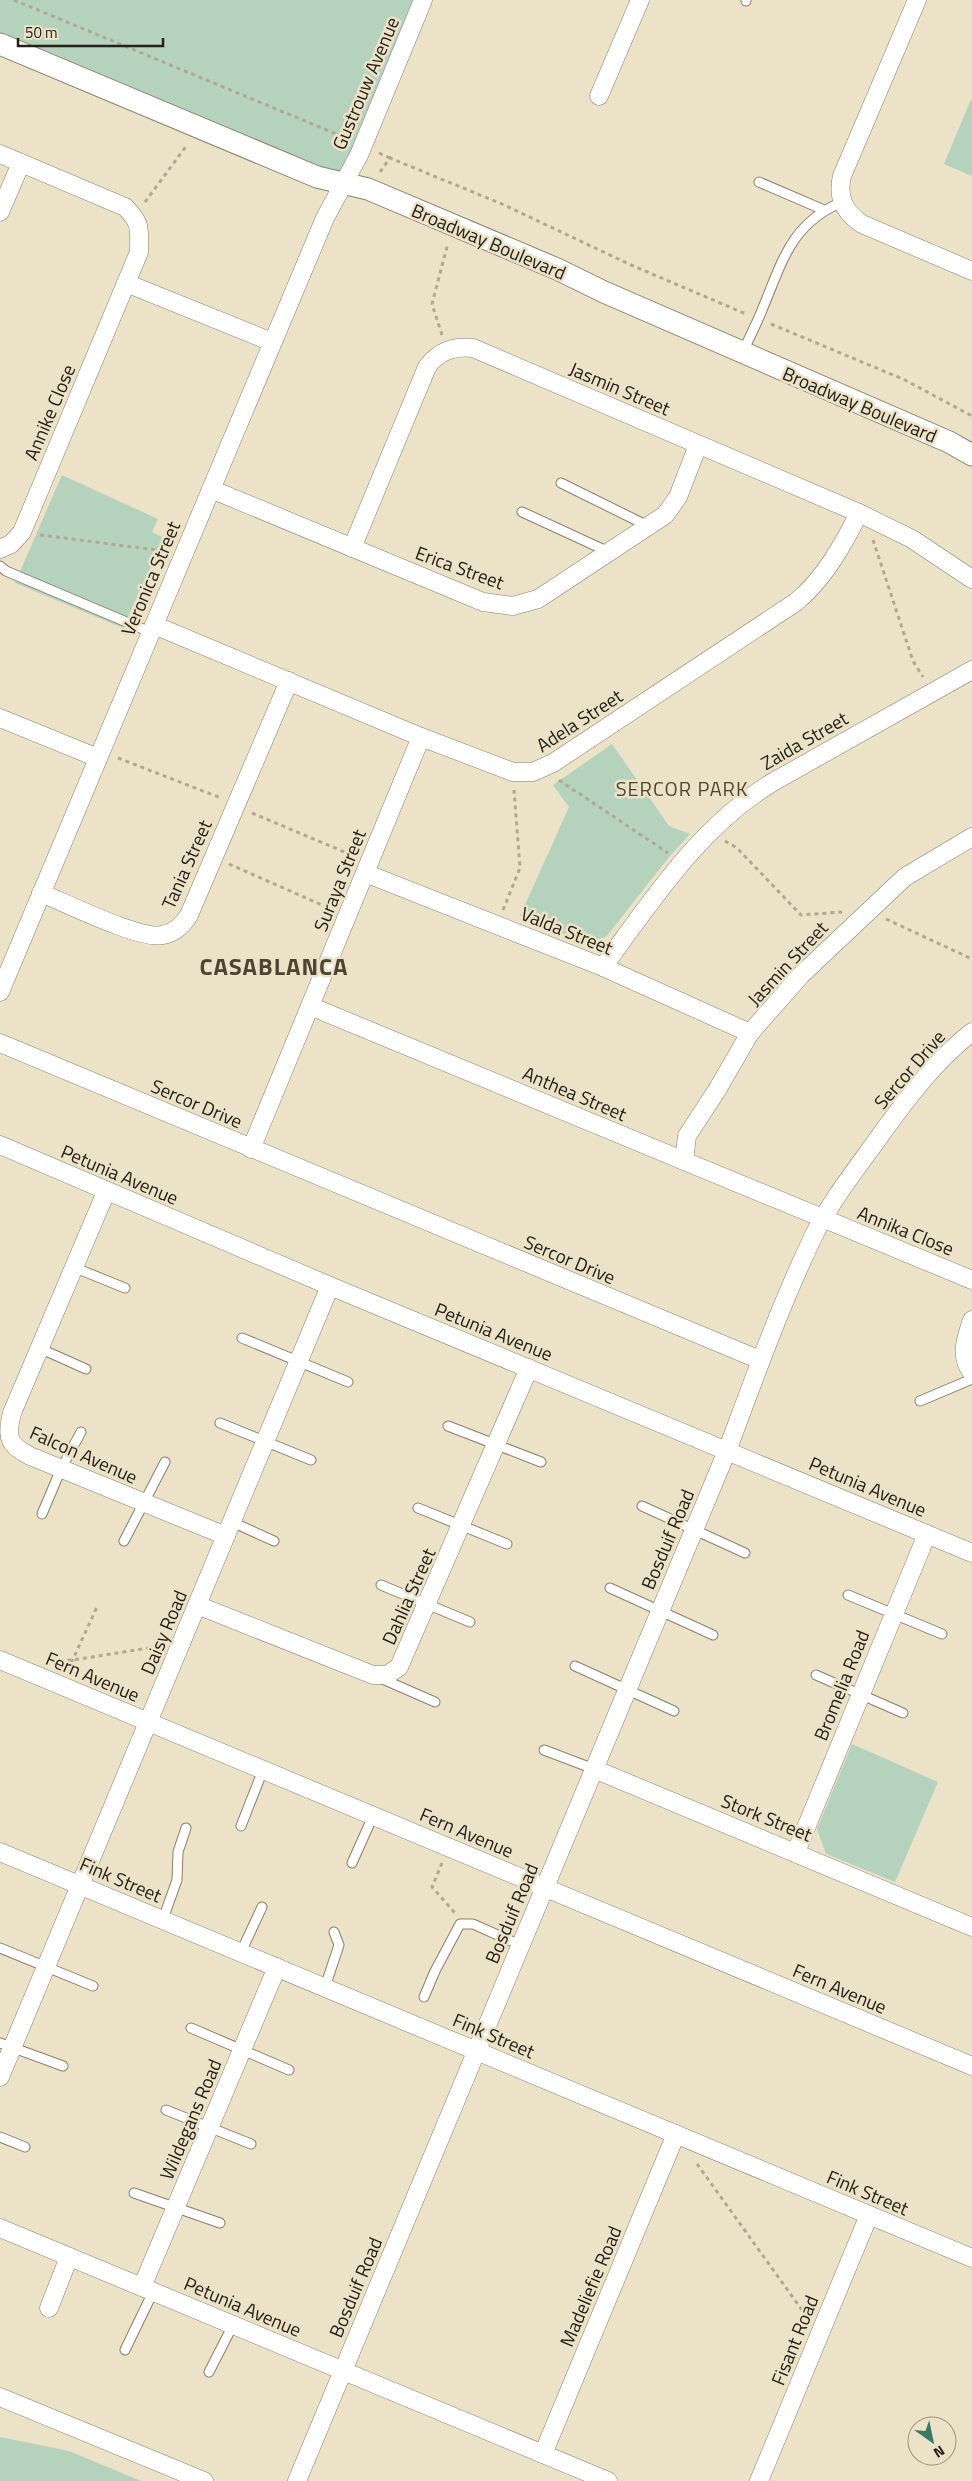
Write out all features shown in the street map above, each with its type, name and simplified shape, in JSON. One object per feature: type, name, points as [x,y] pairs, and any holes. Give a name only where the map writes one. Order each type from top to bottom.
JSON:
[{"type":"street","name":"Gustrouw Avenue","points":[[344,182],[363,144],[423,0]]},
{"type":"street","points":[[599,96],[640,0]]},
{"type":"street","points":[[917,0],[842,176],[840,184],[842,202],[846,211],[862,224],[972,271]]},
{"type":"street","name":"Broadway Boulevard","points":[[0,44],[317,177],[368,189],[557,269],[742,353],[949,442],[972,455]]},
{"type":"street","points":[[0,154],[125,206],[134,216]]},
{"type":"street","points":[[0,212],[21,163]]},
{"type":"street","name":"Veronica Street","points":[[0,992],[272,342],[325,218],[344,182]]},
{"type":"street","name":"Annike Close","points":[[0,548],[11,544],[22,532],[139,252],[139,232],[134,216]]},
{"type":"street","points":[[126,283],[272,342]]},
{"type":"street","name":"Jasmin Street","points":[[448,350],[456,347],[473,348],[859,513],[912,539],[972,579]]},
{"type":"street","points":[[352,548],[427,367],[440,354],[448,350]]},
{"type":"street","name":"Erica Street","points":[[211,489],[483,602],[498,606],[513,606],[538,598],[666,515],[675,504],[698,445]]},
{"type":"street","name":"Adela Street","points":[[152,628],[289,681],[421,737],[513,772],[528,773],[543,769],[802,597],[818,581],[848,535],[859,513]]},
{"type":"street","name":"Zaida Street","points":[[603,967],[681,862],[710,832],[756,792],[972,670]]},
{"type":"street","name":"Tania Street","points":[[41,893],[143,934],[162,936],[179,928],[185,922],[289,681]]},
{"type":"street","points":[[0,718],[98,758]]},
{"type":"street","name":"Suraya Street","points":[[251,1149],[421,737]]},
{"type":"street","name":"Jasmin Street","points":[[684,1161],[687,1136],[717,1090],[750,1033],[801,975],[867,910],[905,877],[972,837]]},
{"type":"street","name":"Valda Street","points":[[365,873],[603,967],[750,1033]]},
{"type":"street","name":"Anthea Street","points":[[310,1006],[824,1219]]},
{"type":"street","name":"Sercor Drive","points":[[0,1043],[760,1360],[814,1236],[836,1198],[912,1093],[946,1054],[972,1032]]},
{"type":"street","name":"Petunia Avenue","points":[[0,1146],[330,1286],[972,1553]]},
{"type":"street","name":"Falcon Avenue","points":[[106,1192],[12,1413],[9,1436],[17,1450],[143,1503],[229,1529]]},
{"type":"street","name":"Annika Close","points":[[824,1219],[972,1280]]},
{"type":"street","name":"Daisy Road","points":[[0,2077],[6,2045],[46,1966],[330,1286]]},
{"type":"street","points":[[972,1320],[964,1348],[966,1363],[972,1373]]},
{"type":"street","name":"Bosduif Road","points":[[297,2481],[727,1450],[760,1360]]},
{"type":"street","name":"Dahlia Street","points":[[373,1675],[387,1675],[399,1667],[428,1604],[528,1368]]},
{"type":"street","name":"Bromelia Road","points":[[796,1852],[927,1534]]},
{"type":"street","points":[[197,1605],[373,1675]]},
{"type":"street","name":"Fern Avenue","points":[[0,1660],[972,2066]]},
{"type":"street","name":"Stork Street","points":[[594,1769],[972,1926]]},
{"type":"street","name":"Fink Street","points":[[0,1852],[972,2258]]},
{"type":"street","name":"Wildegans Road","points":[[148,2290],[175,2208],[277,1967]]},
{"type":"street","name":"Madeliefie Road","points":[[543,2454],[676,2134]]},
{"type":"street","name":"Fisant Road","points":[[759,2481],[869,2215]]},
{"type":"street","name":"Petunia Avenue","points":[[0,2228],[608,2481]]},
{"type":"street","points":[[49,2308],[69,2257]]},
{"type":"street","points":[[0,2397],[204,2481]]},
{"type":"lane","points":[[759,182],[824,210]]},
{"type":"lane","points":[[742,353],[782,258],[798,232],[824,210],[842,202]]},
{"type":"lane","points":[[561,482],[648,526]]},
{"type":"lane","points":[[522,512],[609,552]]},
{"type":"lane","points":[[0,566],[6,571],[152,628]]},
{"type":"lane","points":[[74,1267],[125,1288]]},
{"type":"lane","points":[[242,1338],[348,1382]]},
{"type":"lane","points":[[39,1348],[86,1369]]},
{"type":"lane","points":[[920,1401],[972,1379]]},
{"type":"lane","points":[[220,1423],[311,1460]]},
{"type":"lane","points":[[448,1426],[540,1462]]},
{"type":"lane","points":[[42,1514],[81,1432]]},
{"type":"lane","points":[[124,1542],[164,1462]]},
{"type":"lane","points":[[642,1506],[694,1528],[745,1553]]},
{"type":"lane","points":[[418,1508],[462,1524],[507,1544]]},
{"type":"lane","points":[[229,1529],[274,1541]]},
{"type":"lane","points":[[381,1585],[470,1622]]},
{"type":"lane","points":[[610,1588],[713,1635]]},
{"type":"lane","points":[[848,1595],[942,1634]]},
{"type":"lane","points":[[575,1666],[674,1711]]},
{"type":"lane","points":[[373,1675],[435,1702]]},
{"type":"lane","points":[[816,1675],[903,1713]]},
{"type":"lane","name":"Stork Street","points":[[544,1750],[594,1769]]},
{"type":"lane","points":[[241,1826],[263,1770]]},
{"type":"lane","points":[[352,1863],[373,1816]]},
{"type":"lane","points":[[163,1919],[177,1880],[178,1852],[186,1828]]},
{"type":"lane","points":[[241,1952],[262,1907]]},
{"type":"lane","points":[[424,1997],[456,1930],[464,1923],[472,1924],[520,1945]]},
{"type":"lane","points":[[324,1987],[339,1945],[334,1932]]},
{"type":"lane","points":[[0,1948],[93,1986]]},
{"type":"lane","points":[[191,2028],[242,2048],[289,2070]]},
{"type":"lane","points":[[6,2045],[63,2066]]},
{"type":"lane","points":[[166,2110],[251,2144]]},
{"type":"lane","points":[[0,2137],[25,2147]]},
{"type":"lane","points":[[134,2192],[220,2224]]},
{"type":"lane","points":[[125,2350],[148,2290]]},
{"type":"lane","points":[[209,2372],[233,2325]]},
{"type":"path","points":[[14,0],[279,112],[363,144],[390,158],[502,204],[630,266],[749,315]]},
{"type":"path","points":[[134,216],[200,128]]},
{"type":"path","points":[[368,189],[390,158]]},
{"type":"path","points":[[448,350],[432,304],[454,226]]},
{"type":"path","points":[[768,322],[905,380],[972,416]]},
{"type":"path","points":[[859,513],[874,542],[913,661],[933,692]]},
{"type":"path","points":[[22,532],[184,553]]},
{"type":"path","points":[[543,769],[681,862]]},
{"type":"path","points":[[497,925],[520,868],[513,772]]},
{"type":"path","points":[[710,832],[738,848],[801,915],[867,910],[972,959]]},
{"type":"path","points":[[211,863],[234,865],[347,916]]},
{"type":"path","points":[[61,1686],[97,1607]]},
{"type":"path","points":[[46,1661],[73,1660],[181,1643]]},
{"type":"path","points":[[448,1848],[432,1887],[464,1923]]},
{"type":"path","points":[[676,2134],[820,2334]]},
{"type":"green space","points":[[0,0],[420,0],[345,182],[0,44]]},
{"type":"green space","points":[[972,97],[972,176],[944,164]]},
{"type":"green space","points":[[62,475],[158,519],[152,532],[164,538],[123,628],[15,583]]},
{"type":"green space","points":[[612,744],[669,826],[690,834],[669,857],[606,937],[583,943],[520,916],[569,807],[553,785]]},
{"type":"green space","points":[[852,1744],[938,1782],[895,1882],[826,1854],[817,1829]]},
{"type":"green space","points":[[0,2437],[69,2451],[141,2481],[0,2481]]},
{"type":"district","name":"SERCOR PARK","points":[[682,788]]},
{"type":"district","name":"CASABLANCA","points":[[274,966]]}]
